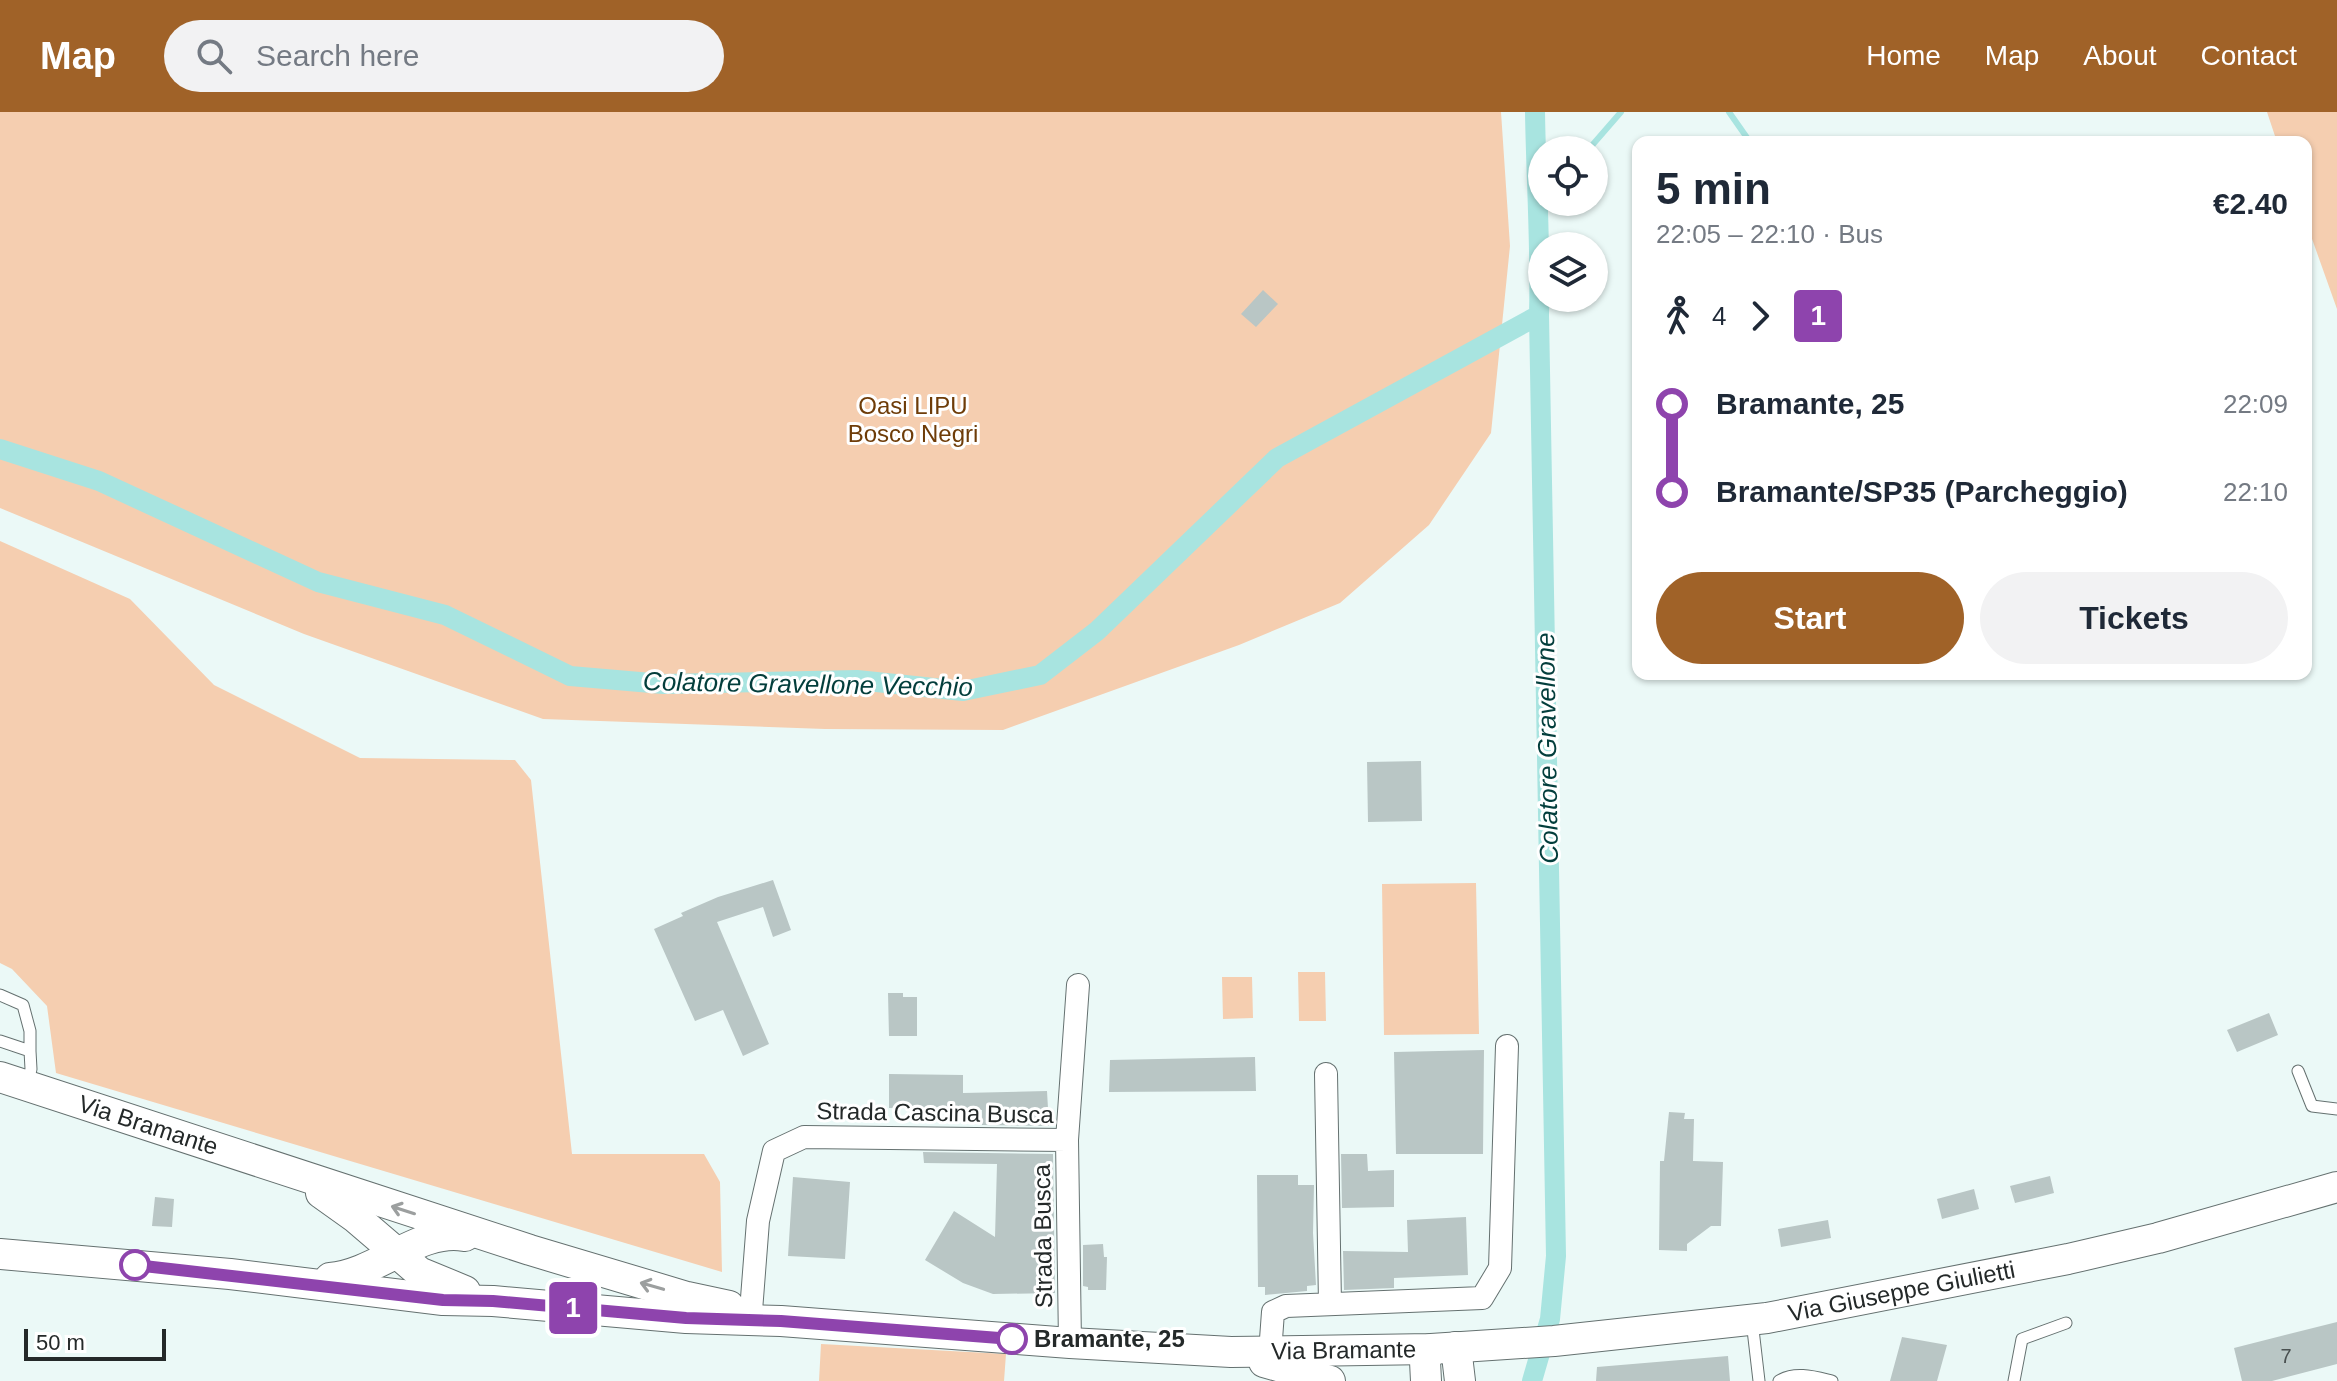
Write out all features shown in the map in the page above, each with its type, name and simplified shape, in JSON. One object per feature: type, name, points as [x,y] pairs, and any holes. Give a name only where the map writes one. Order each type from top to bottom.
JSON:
[{"type":"main road","name":"Via Bramante","points":[[14,1081],[530,1250],[687,1297],[781,1321]]},
{"type":"main road","name":"Via Bramante","points":[[295,1175],[338,1204],[419,1272],[493,1301]]},
{"type":"main road","name":"Via Giuseppe Giulietti","points":[[1444,1348],[1554,1341],[1752,1320],[2083,1256],[2337,1187]]},
{"type":"main road","name":"Via Bramante","points":[[276,1279],[348,1276],[433,1237],[456,1234],[530,1250]]},
{"type":"main road","name":"Via Bramante","points":[[0,1254],[276,1279],[443,1300],[493,1301],[686,1318],[781,1321],[1070,1343],[1270,1353],[1444,1348]]},
{"type":"main road","points":[[1426,1381],[1425,1361],[1444,1348],[1460,1381]]},
{"type":"main road","name":"Via Bramante","points":[[1231,1352],[1330,1381]]},
{"type":"street","name":"Strada Busca","points":[[1070,1343],[1067,1140],[1078,985]]},
{"type":"street","points":[[1270,1353],[1273,1312],[1286,1306],[1482,1298],[1500,1268],[1507,1046]]},
{"type":"street","points":[[1326,1074],[1330,1304]]},
{"type":"street","name":"Strada Cascina Busca","points":[[751,1311],[758,1221],[774,1151],[804,1137],[1067,1140]]},
{"type":"lane","points":[[0,995],[23,1005],[30,1031],[31,1069],[14,1081]]},
{"type":"lane","points":[[0,1041],[30,1051]]},
{"type":"lane","points":[[2298,1071],[2312,1106],[2337,1109]]},
{"type":"lane","points":[[1752,1320],[1759,1381]]},
{"type":"lane","points":[[2014,1381],[2022,1339],[2066,1323]]},
{"type":"lane","points":[[1779,1381],[1809,1375],[1832,1381]]},
{"type":"green space","name":"Oasi LIPU Bosco Negri","points":[[0,112],[1501,112],[1510,246],[1491,433],[1429,525],[1340,603],[1239,645],[1003,730],[825,729],[543,719],[304,634],[0,508]]},
{"type":"green space","points":[[2267,112],[2337,112],[2337,309],[2312,239],[2312,136],[2275,136]]},
{"type":"green space","points":[[0,541],[130,599],[214,685],[360,758],[515,760],[531,780],[572,1154],[704,1154],[720,1182],[722,1272],[56,1073],[47,1006],[12,969],[0,963]]},
{"type":"green space","points":[[1476,883],[1479,1034],[1384,1035],[1382,884]]},
{"type":"green space","points":[[1298,972],[1325,972],[1326,1021],[1299,1021]]},
{"type":"green space","points":[[1222,977],[1252,977],[1253,1018],[1223,1019]]},
{"type":"green space","points":[[821,1344],[1006,1354],[1004,1381],[819,1381]]},
{"type":"building","points":[[1263,290],[1278,304],[1256,327],[1241,314]]},
{"type":"building","points":[[1421,761],[1422,821],[1368,822],[1367,762]]},
{"type":"building","points":[[773,880],[791,930],[773,937],[763,907],[717,922],[769,1044],[743,1056],[723,1010],[695,1021],[654,929],[718,897]]},
{"type":"building","points":[[888,993],[917,997],[917,1036],[889,1036]]},
{"type":"building","points":[[2269,1013],[2278,1035],[2237,1052],[2227,1030]]},
{"type":"building","points":[[1484,1050],[1483,1154],[1396,1154],[1394,1052]]},
{"type":"building","points":[[1255,1057],[1256,1091],[1109,1092],[1110,1060]]},
{"type":"building","points":[[889,1074],[963,1075],[963,1093],[1047,1091],[1049,1126],[982,1125],[982,1110],[889,1108]]},
{"type":"building","points":[[1669,1112],[1685,1113],[1684,1119],[1694,1119],[1693,1161],[1723,1162],[1721,1226],[1711,1226],[1687,1244],[1687,1251],[1659,1250],[1660,1161],[1664,1161]]},
{"type":"building","points":[[923,1152],[1053,1154],[1055,1293],[993,1294],[963,1283],[925,1260],[954,1211],[995,1237],[997,1164],[924,1163]]},
{"type":"building","points":[[1341,1154],[1367,1154],[1368,1171],[1394,1170],[1394,1207],[1342,1208]]},
{"type":"building","points":[[1257,1175],[1298,1175],[1298,1185],[1314,1185],[1316,1285],[1307,1286],[1307,1291],[1265,1295],[1265,1287],[1258,1287]]},
{"type":"building","points":[[2050,1176],[2054,1193],[2015,1203],[2010,1186]]},
{"type":"building","points":[[793,1177],[850,1182],[845,1259],[788,1256]]},
{"type":"building","points":[[1974,1189],[1979,1209],[1942,1219],[1937,1199]]},
{"type":"building","points":[[155,1197],[174,1199],[172,1227],[152,1226]]},
{"type":"building","points":[[1466,1217],[1468,1275],[1394,1278],[1394,1288],[1344,1290],[1343,1251],[1408,1252],[1407,1220]]},
{"type":"building","points":[[1828,1220],[1831,1238],[1781,1247],[1778,1229]]},
{"type":"building","points":[[1103,1244],[1104,1257],[1107,1257],[1106,1290],[1088,1290],[1083,1286],[1083,1245]]},
{"type":"building","points":[[2337,1322],[2337,1364],[2272,1381],[2242,1381],[2234,1348]]},
{"type":"building","points":[[1902,1337],[1947,1345],[1937,1381],[1890,1381]]},
{"type":"building","points":[[1728,1356],[1730,1381],[1596,1381],[1597,1367]]},
{"type":"waterway","name":"Colatore Gravellone","points":[[1532,1381],[1550,1319],[1556,1256],[1535,112]]},
{"type":"waterway","points":[[1600,136],[1621,112]]},
{"type":"waterway","points":[[1729,112],[1746,136]]},
{"type":"waterway","name":"Colatore Gravellone Vecchio","points":[[0,449],[99,481],[318,582],[445,615],[570,676],[663,684],[857,680],[963,691],[1040,675],[1097,631],[1277,458],[1539,315]]},
{"type":"bus line","name":"1","points":[[135,1265],[443,1300],[493,1301],[686,1318],[781,1321],[1012,1339]]},
{"type":"place","name":"Bramante, 25","points":[[1012,1339]]}]
